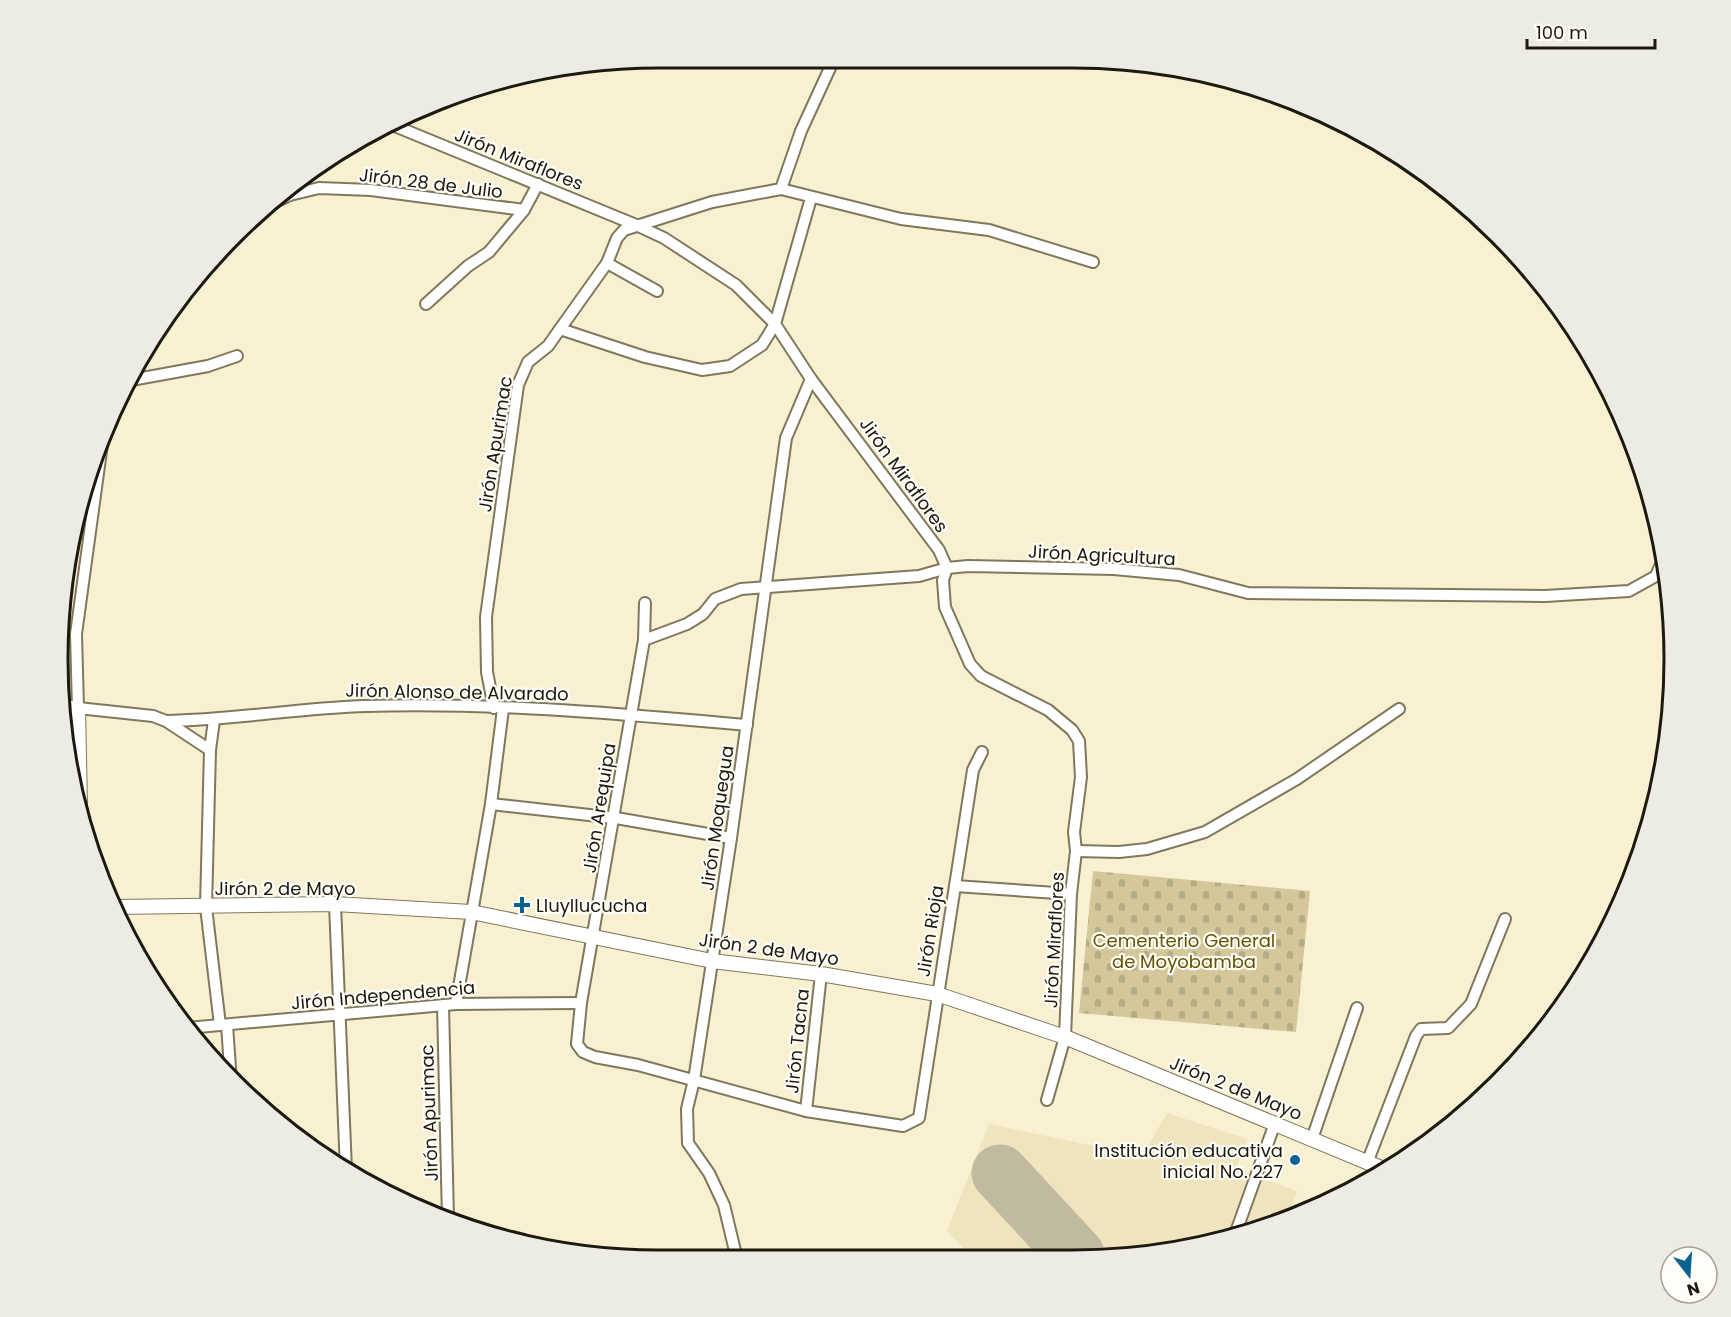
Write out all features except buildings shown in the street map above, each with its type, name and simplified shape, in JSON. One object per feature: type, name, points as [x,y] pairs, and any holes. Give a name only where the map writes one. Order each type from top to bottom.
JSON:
[{"type":"main road","name":"Jirón Alonso de Alvarado","points":[[70,708],[78,708]]},
{"type":"main road","points":[[78,708],[79,776]]},
{"type":"main road","name":"Jirón 2 de Mayo","points":[[122,907],[335,904],[471,912],[712,961],[821,974],[937,994],[1065,1037],[1375,1166]]},
{"type":"street","points":[[781,189],[801,131],[830,68]]},
{"type":"street","name":"Jirón Miraflores","points":[[398,127],[636,225],[672,244],[736,285],[775,324],[811,379],[907,505],[947,568],[943,580],[945,607],[970,664],[981,676],[1048,710],[1072,730],[1079,741],[1082,760],[1074,832],[1076,851],[1071,894],[1065,1037],[1047,1100]]},
{"type":"street","name":"Jirón 28 de Julio","points":[[294,194],[319,188],[371,190],[524,210],[538,184]]},
{"type":"street","points":[[636,225],[712,202],[781,189],[901,219],[989,230],[1093,262]]},
{"type":"street","points":[[560,329],[645,357],[702,370],[716,370],[730,366],[762,345],[775,324],[811,198]]},
{"type":"street","points":[[426,304],[489,252],[524,210]]},
{"type":"street","name":"Jirón Apurimac","points":[[456,1004],[491,804],[499,708],[487,672],[486,617],[518,385],[528,362],[548,346],[607,263],[617,238],[624,230],[636,225]]},
{"type":"street","points":[[607,263],[657,291]]},
{"type":"street","points":[[138,379],[208,366],[237,356]]},
{"type":"street","name":"Jirón Moquegua","points":[[735,1250],[724,1205],[708,1173],[688,1143],[687,1109],[694,1080],[731,838],[786,438],[811,379]]},
{"type":"street","points":[[78,708],[76,634],[94,485]]},
{"type":"street","name":"Jirón Agricultura","points":[[644,640],[687,624],[703,614],[715,599],[741,589],[919,576],[947,568],[990,566],[1114,569],[1179,575],[1248,593],[1545,596],[1629,591],[1657,574]]},
{"type":"street","name":"Jirón Arequipa","points":[[645,603],[644,640],[595,937],[581,1003],[578,1044],[583,1052],[595,1057],[694,1080]]},
{"type":"street","name":"Jirón Alonso de Alvarado","points":[[78,708],[130,712],[166,721],[214,720],[365,706],[499,708],[630,714],[747,725]]},
{"type":"street","points":[[1076,851],[1119,852],[1147,849],[1205,832],[1297,779],[1399,709]]},
{"type":"street","points":[[214,720],[210,750],[206,907],[228,1063]]},
{"type":"street","name":"Jirón Alonso de Alvarado","points":[[166,721],[210,750]]},
{"type":"street","name":"Jirón Rioja","points":[[806,1111],[903,1125],[919,1118],[973,770],[982,752]]},
{"type":"street","points":[[491,804],[615,818],[731,838]]},
{"type":"street","points":[[955,886],[1071,894]]},
{"type":"street","points":[[335,904],[346,1159]]},
{"type":"street","points":[[1367,1163],[1416,1036],[1421,1029],[1448,1028],[1471,1004],[1505,919]]},
{"type":"street","name":"Jirón Tacna","points":[[806,1111],[821,974]]},
{"type":"street","name":"Jirón Independencia","points":[[197,1027],[456,1004],[581,1003]]},
{"type":"street","name":"Jirón Apurimac","points":[[443,1005],[448,1211]]},
{"type":"street","points":[[1312,1139],[1357,1008]]},
{"type":"street","points":[[694,1080],[806,1111]]},
{"type":"street","points":[[1239,1225],[1275,1123]]},
{"type":"shaded area","points":[[1167,1113],[1247,1139],[1236,1169],[1297,1191],[1291,1208],[1225,1229],[1150,1244],[1072,1250],[965,1250],[947,1231],[989,1124],[1142,1156]]},
{"type":"green space","name":"Cementerio General de Moyobamba","points":[[1093,871],[1310,891],[1296,1032],[1079,1013]]},
{"type":"runway","points":[[1000,1173],[1071,1250]]},
{"type":"place","name":"Lluyllucucha","points":[[522,905]]},
{"type":"place","name":"Institución educativa inicial No. 227","points":[[1295,1160]]}]
